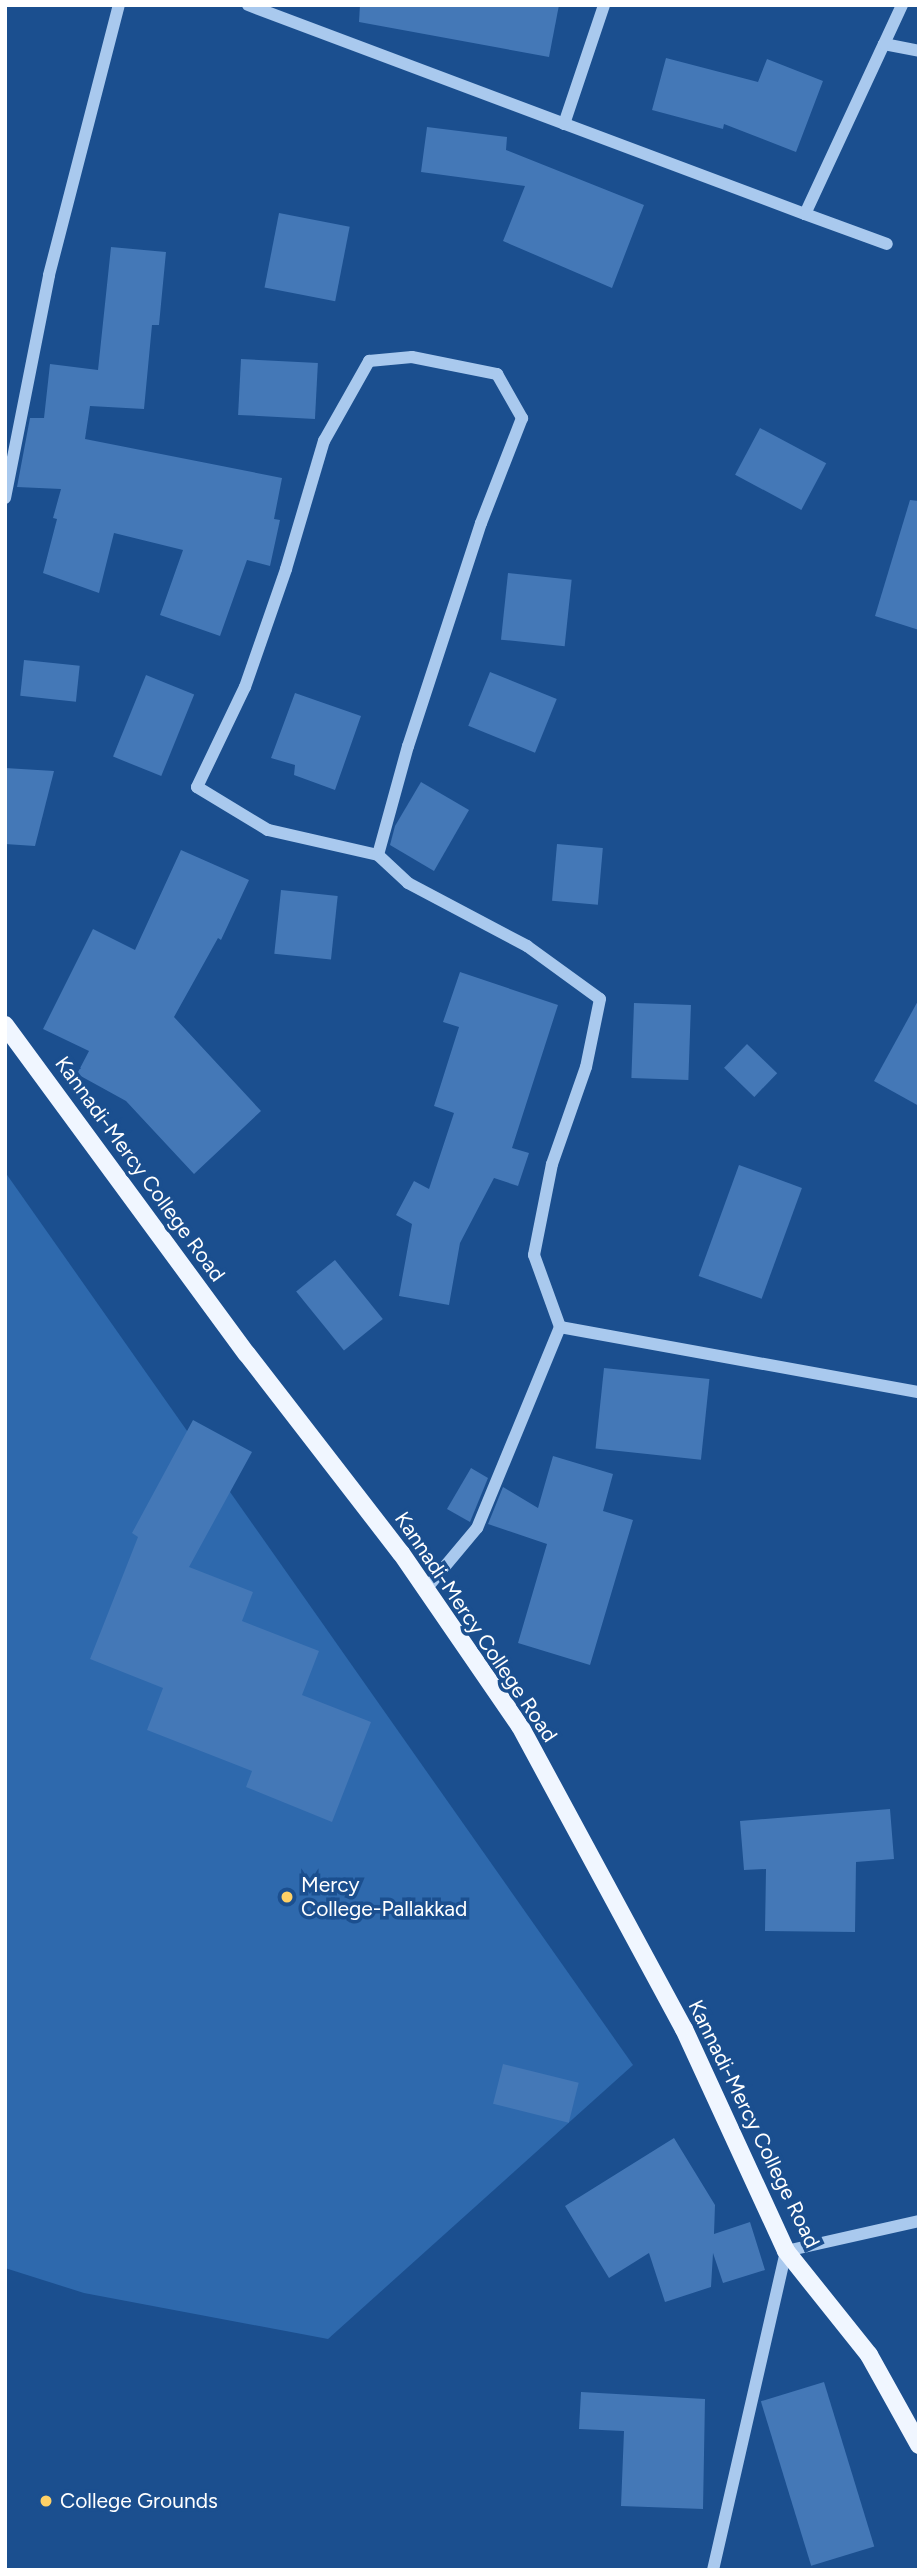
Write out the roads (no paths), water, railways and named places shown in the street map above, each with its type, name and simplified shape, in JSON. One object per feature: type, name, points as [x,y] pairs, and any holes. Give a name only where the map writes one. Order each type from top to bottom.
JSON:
[{"type":"main road","name":"Kannadi-Mercy College Road","points":[[5,1025],[247,1354],[426,1589],[520,1726],[684,2029],[786,2251],[869,2355],[918,2441]]},
{"type":"street","points":[[5,498],[49,275],[118,5]]},
{"type":"street","points":[[248,5],[887,244]]},
{"type":"street","points":[[564,124],[604,5]]},
{"type":"street","points":[[805,214],[902,5]]},
{"type":"street","points":[[884,44],[919,51]]},
{"type":"street","points":[[379,855],[408,746],[477,536],[522,418],[497,374],[412,357],[369,361],[324,441],[286,569],[245,687],[197,787],[268,830],[379,855],[408,883],[527,946],[600,999],[586,1067],[552,1164],[534,1255],[561,1327],[477,1528],[426,1589]]},
{"type":"street","points":[[561,1327],[919,1392]]},
{"type":"street","points":[[713,2570],[786,2251],[919,2221]]},
{"type":"place","name":"Mercy College-Pallakkad","points":[[287,1897]]},
{"type":"place","name":"College Grounds","points":[[46,2501]]}]
